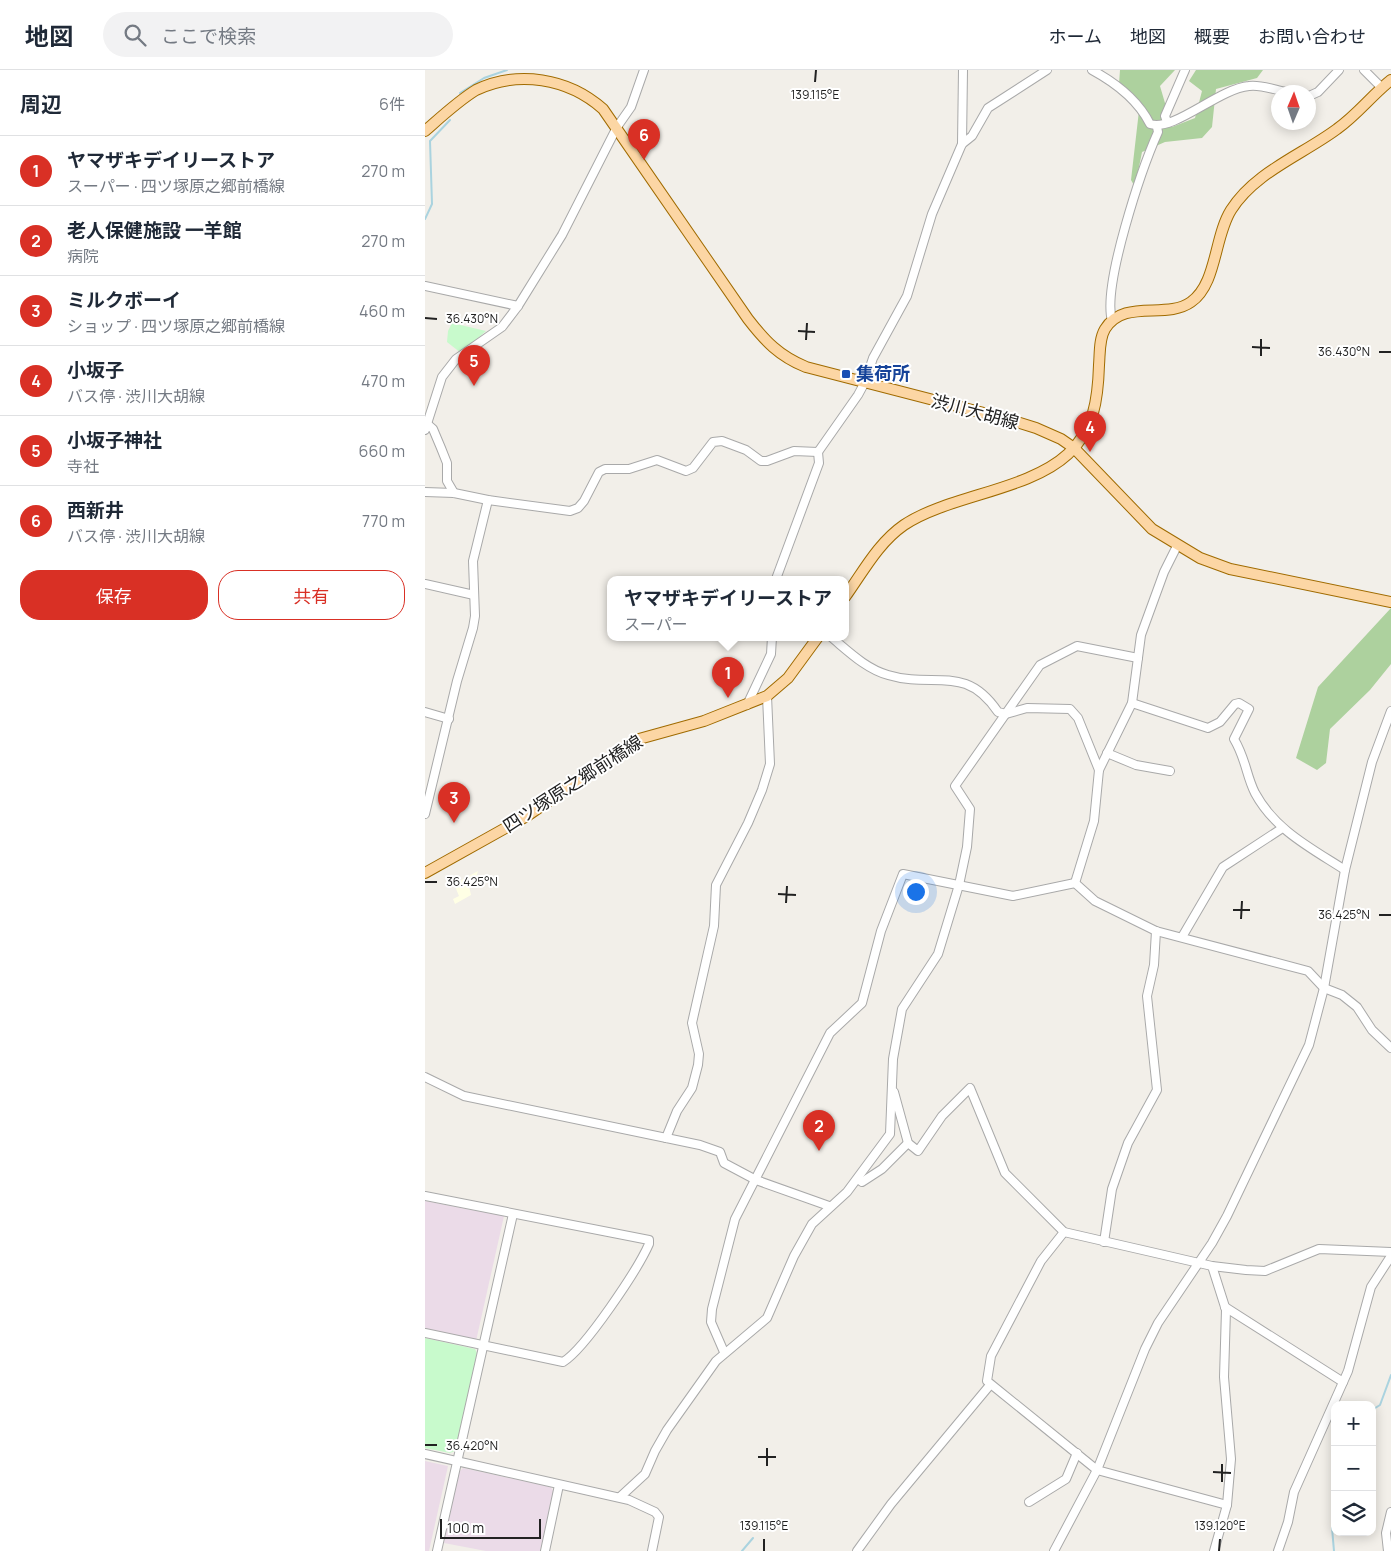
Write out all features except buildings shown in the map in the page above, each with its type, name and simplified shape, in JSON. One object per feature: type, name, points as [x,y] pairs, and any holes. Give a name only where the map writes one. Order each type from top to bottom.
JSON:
[{"type":"main road","name":"渋川大胡線","points":[[425,131],[475,90],[501,80],[522,76],[552,80],[581,92],[603,109],[617,127],[748,319],[768,345],[782,356],[806,367],[1021,423],[1061,439],[1074,448],[1152,529],[1177,546],[1200,558],[1229,569],[1391,602]]},
{"type":"main road","points":[[849,592],[889,537],[904,525],[930,513],[1045,469],[1058,462],[1074,448],[1085,436],[1091,424],[1099,376],[1100,346],[1104,330],[1111,321],[1133,311],[1177,308],[1190,303],[1200,295],[1209,274],[1223,226],[1239,200],[1259,180],[1338,129],[1391,80]]},
{"type":"main road","name":"四ツ塚原之郷前橋線","points":[[425,873],[527,816],[639,739],[704,721],[767,696],[793,672],[815,641]]},
{"type":"street","points":[[454,493],[447,481],[447,463],[433,429],[426,425],[434,396],[442,377],[456,360],[501,327],[519,306],[562,235],[617,127],[631,107],[644,70]]},
{"type":"street","points":[[777,576],[819,462],[818,452],[839,425],[865,382],[873,358],[907,296],[932,214],[962,144],[963,70]]},
{"type":"street","points":[[962,144],[971,136],[987,108],[1047,70]]},
{"type":"street","points":[[1093,70],[1113,82],[1143,110],[1150,124],[1157,127],[1183,118],[1221,94],[1241,87],[1251,85],[1271,89]]},
{"type":"street","points":[[1167,122],[1165,116],[1185,70]]},
{"type":"street","points":[[1316,93],[1339,70]]},
{"type":"street","points":[[1364,70],[1382,88]]},
{"type":"street","points":[[1111,321],[1109,312],[1111,283],[1145,161],[1158,132],[1157,127]]},
{"type":"street","points":[[427,288],[519,306]]},
{"type":"street","points":[[425,394],[434,396]]},
{"type":"street","points":[[425,492],[454,493],[488,500],[570,511],[578,508],[599,472],[605,469],[629,469],[657,460],[686,471],[693,468],[713,442],[722,442],[740,448],[761,461],[767,461],[794,451],[818,452]]},
{"type":"street","points":[[425,814],[473,628],[473,561],[488,500]]},
{"type":"street","points":[[1075,883],[1094,821],[1099,770],[1132,703],[1141,636],[1164,572],[1177,546]]},
{"type":"street","points":[[425,584],[474,595]]},
{"type":"street","points":[[747,705],[771,654],[773,641]]},
{"type":"street","points":[[836,641],[878,672],[894,677],[963,683],[980,691],[998,712],[1006,714],[1027,708],[1070,710],[1078,718],[1099,770]]},
{"type":"street","points":[[620,1497],[645,1474],[667,1430],[686,1401],[724,1352],[767,1318],[793,1256],[812,1224],[829,1206],[847,1192],[890,1134],[893,1059],[902,1009],[938,954],[959,885],[967,847],[970,809],[955,786],[1039,665],[1077,646],[1138,658]]},
{"type":"street","points":[[666,1138],[677,1111],[692,1088],[698,1064],[699,1054],[691,1023],[714,926],[716,885],[763,790],[770,764],[767,696]]},
{"type":"street","points":[[1132,703],[1208,728],[1220,722],[1235,704],[1239,703],[1249,709],[1234,739],[1244,755],[1256,794],[1281,829],[1345,870]]},
{"type":"street","points":[[1053,1551],[1097,1470],[1158,1323],[1199,1263],[1227,1216],[1309,1045],[1324,988],[1345,870],[1372,762],[1391,710]]},
{"type":"street","points":[[425,712],[449,719]]},
{"type":"street","points":[[1107,753],[1136,765],[1170,771]]},
{"type":"street","points":[[1181,937],[1223,867],[1281,829]]},
{"type":"street","points":[[724,1352],[711,1322],[712,1309],[735,1219],[830,1033],[862,1003],[881,931],[903,874],[1013,896],[1075,883]]},
{"type":"street","points":[[1075,883],[1095,901],[1156,931],[1309,971],[1324,988],[1342,995],[1357,1007],[1372,1030],[1391,1048]]},
{"type":"street","points":[[1104,1242],[1112,1189],[1127,1144],[1157,1090],[1147,996],[1155,965],[1156,931]]},
{"type":"street","points":[[425,1077],[464,1096],[700,1145],[720,1152],[724,1163],[755,1180],[829,1206]]},
{"type":"street","points":[[892,1082],[909,1143],[918,1150],[942,1116],[970,1088],[1005,1173],[1064,1232],[1213,1266],[1265,1271],[1319,1249],[1391,1254],[1371,1287],[1348,1371],[1293,1492],[1288,1522],[1278,1551]]},
{"type":"street","points":[[858,1179],[862,1182],[882,1168],[909,1143]]},
{"type":"street","points":[[425,1196],[649,1240],[649,1244],[626,1283],[595,1326],[563,1362],[425,1333]]},
{"type":"street","points":[[437,1551],[513,1214]]},
{"type":"street","points":[[1064,1232],[1041,1261],[991,1356],[987,1381],[1097,1470],[1227,1505]]},
{"type":"street","points":[[1213,1266],[1225,1307],[1224,1377],[1231,1459],[1227,1505],[1214,1551]]},
{"type":"street","points":[[1225,1307],[1343,1382]]},
{"type":"street","points":[[857,1551],[891,1504],[990,1385]]},
{"type":"street","points":[[1029,1502],[1066,1479],[1077,1453]]},
{"type":"street","points":[[425,1454],[620,1497],[658,1514],[651,1551]]},
{"type":"street","points":[[545,1551],[559,1485]]},
{"type":"street","points":[[1389,1551],[1386,1533],[1391,1512]]},
{"type":"shaded area","points":[[478,871],[475,882],[469,886],[471,895],[455,904],[453,899],[459,896],[454,884]]},
{"type":"shaded area","points":[[425,1201],[504,1216],[476,1341],[425,1329]]},
{"type":"shaded area","points":[[425,1461],[448,1466],[429,1551],[425,1551]]},
{"type":"shaded area","points":[[463,1468],[551,1487],[553,1491],[540,1551],[486,1551],[444,1543],[459,1472]]},
{"type":"green space","points":[[1120,70],[1175,70],[1160,86],[1172,127],[1195,118],[1202,91],[1189,81],[1196,70],[1263,70],[1257,78],[1216,89],[1212,127],[1202,138],[1165,142],[1142,152],[1135,187],[1131,180],[1140,102],[1119,84]]},
{"type":"green space","points":[[452,323],[486,331],[461,353],[447,342],[448,331]]},
{"type":"green space","points":[[1391,608],[1391,664],[1370,690],[1330,729],[1326,763],[1317,770],[1296,758],[1318,687]]},
{"type":"green space","points":[[425,1338],[475,1349],[477,1353],[455,1451],[450,1453],[425,1448]]},
{"type":"waterway","points":[[460,93],[484,78],[507,70]]},
{"type":"waterway","points":[[425,219],[432,204],[430,141],[450,120]]},
{"type":"waterway","points":[[1376,1408],[1380,1405],[1391,1375]]},
{"type":"waterway","points":[[1333,1536],[1334,1551]]},
{"type":"waterway","points":[[742,1551],[753,1538]]},
{"type":"place","name":"西新井","points":[[644,160]]},
{"type":"place","name":"集荷所","points":[[846,374]]},
{"type":"place","name":"小坂子神社","points":[[474,386]]},
{"type":"place","name":"小坂子","points":[[1090,452]]},
{"type":"place","name":"ヤマザキデイリーストア","points":[[728,698]]},
{"type":"place","name":"ミルクボーイ","points":[[454,823]]},
{"type":"place","name":"老人保健施設 一羊館","points":[[819,1151]]}]
